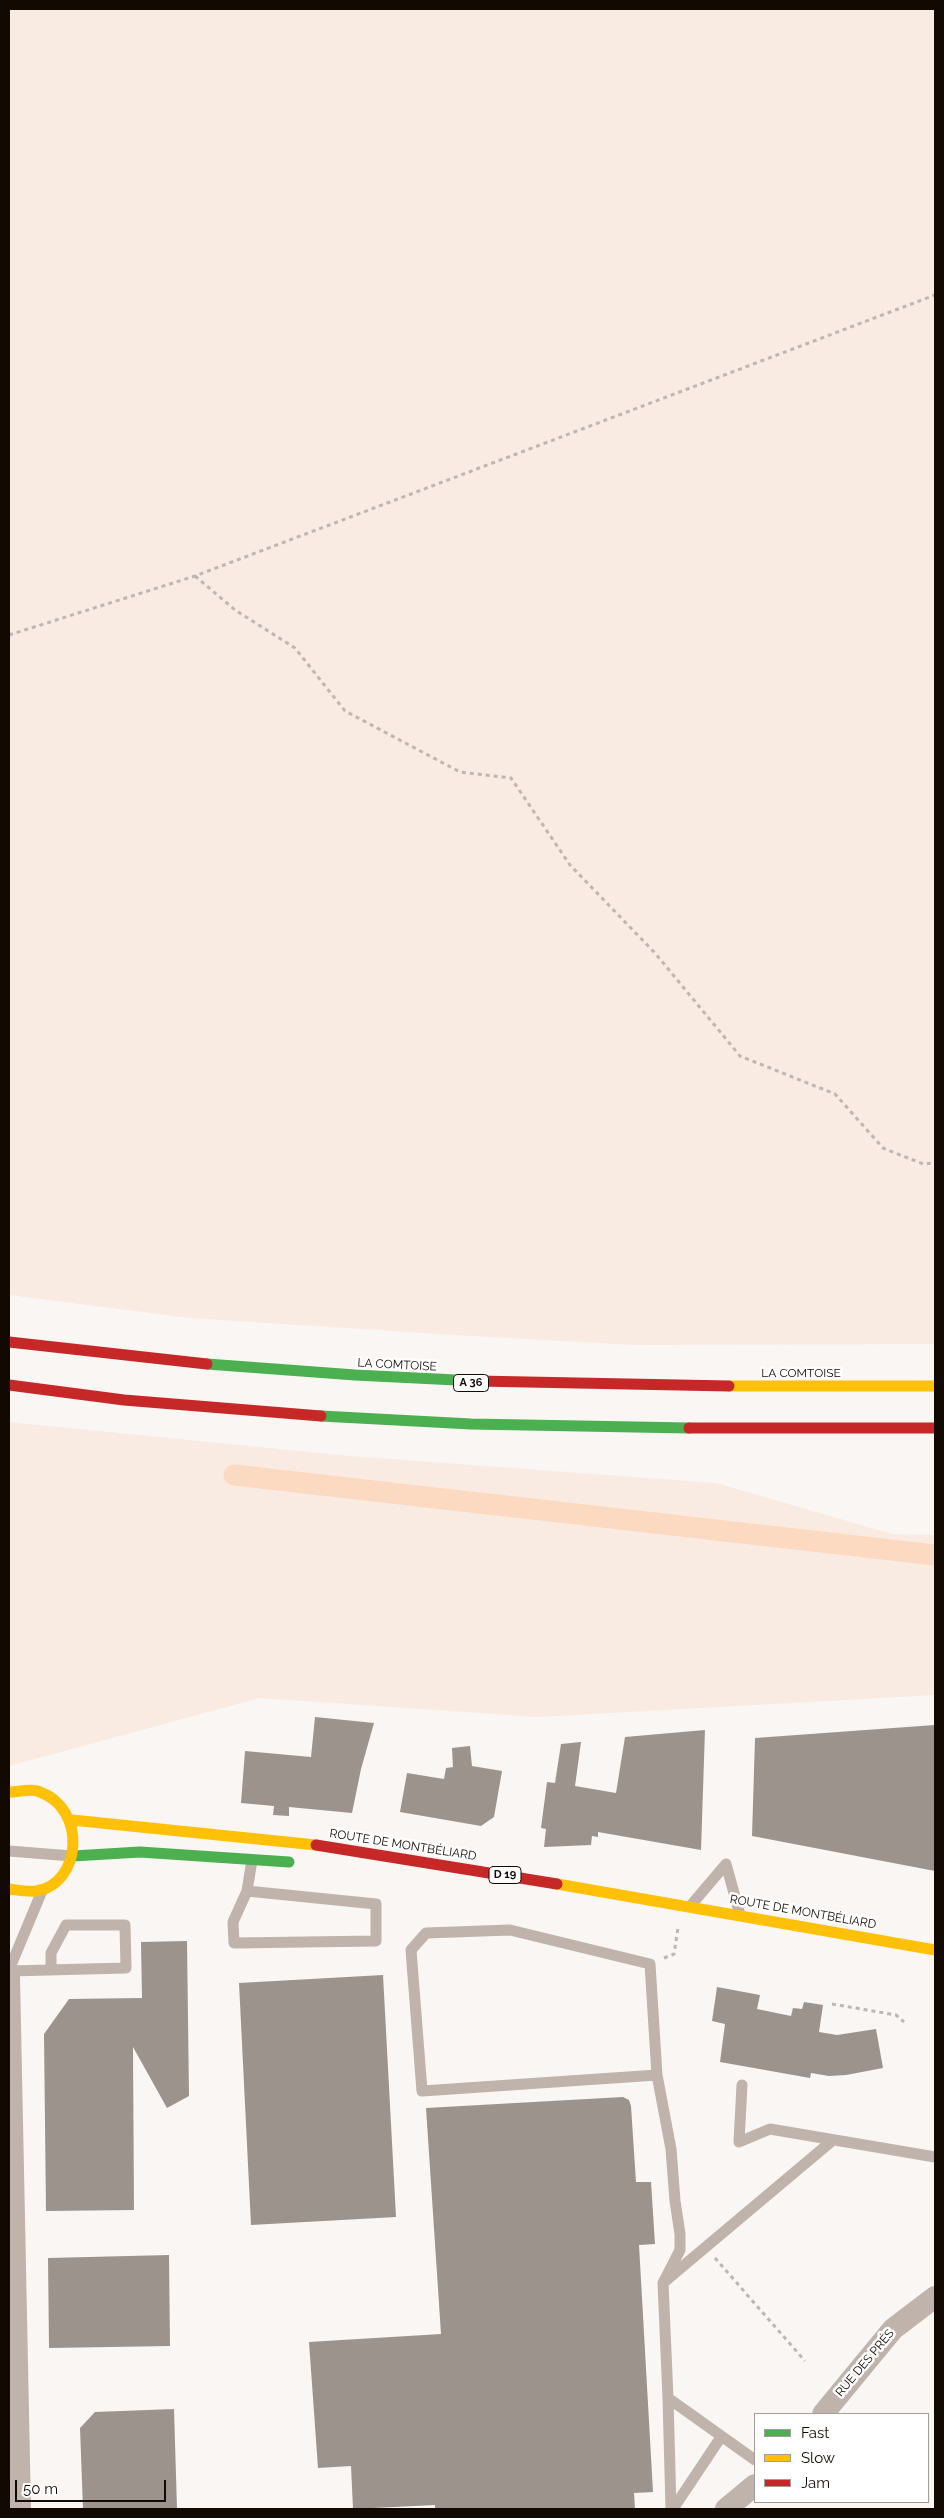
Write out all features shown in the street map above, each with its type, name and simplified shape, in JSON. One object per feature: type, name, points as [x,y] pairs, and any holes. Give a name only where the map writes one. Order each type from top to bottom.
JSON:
[{"type":"main road","name":"LA COMTOISE","points":[[9,1342],[211,1366],[447,1382],[681,1387],[935,1386]]},
{"type":"main road","points":[[9,1385],[147,1402],[390,1421],[614,1429],[935,1428]]},
{"type":"main road","points":[[9,1792],[20,1789],[36,1790],[51,1796],[64,1806],[72,1820],[75,1838],[73,1856],[66,1870],[56,1881],[43,1888],[30,1891],[9,1889]]},
{"type":"main road","name":"ROUTE DE MONTBÉLIARD","points":[[72,1820],[331,1847],[690,1906],[935,1950]]},
{"type":"main road","points":[[73,1856],[140,1852],[253,1858],[300,1863]]},
{"type":"street","points":[[9,1977],[13,2450],[20,2509]]},
{"type":"street","name":"RUE DES PRÉS","points":[[823,2413],[893,2329],[935,2297]]},
{"type":"street","points":[[726,2509],[754,2486]]},
{"type":"lane","points":[[9,1851],[73,1856]]},
{"type":"lane","points":[[247,1891],[376,1904],[376,1941],[234,1943],[234,1922],[247,1891],[253,1858]]},
{"type":"lane","points":[[690,1906],[726,1864],[740,1915]]},
{"type":"lane","points":[[43,1888],[9,1970],[51,1970],[126,1968],[125,1926],[66,1925],[51,1953],[51,1970]]},
{"type":"lane","points":[[657,2075],[422,2091],[411,1950],[426,1933],[510,1930],[650,1964],[657,2075],[671,2149],[680,2250],[663,2283],[672,2509]]},
{"type":"lane","points":[[742,2085],[739,2142],[770,2129],[935,2157]]},
{"type":"lane","points":[[663,2283],[833,2140]]},
{"type":"lane","points":[[668,2398],[754,2459]]},
{"type":"lane","points":[[672,2509],[721,2436]]},
{"type":"path","points":[[9,635],[195,576],[935,295]]},
{"type":"path","points":[[195,576],[235,610],[295,648],[346,711],[460,772],[511,778],[570,864],[655,953],[740,1056],[835,1094],[883,1148],[923,1164],[935,1163]]},
{"type":"path","points":[[650,1964],[674,1954],[680,1923]]},
{"type":"path","points":[[832,2004],[896,2015],[904,2022]]},
{"type":"path","points":[[706,2247],[805,2361]]},
{"type":"shaded area","points":[[9,9],[935,9],[935,1344],[633,1345],[190,1318],[9,1295]]},
{"type":"shaded area","points":[[9,1422],[350,1456],[716,1483],[892,1534],[935,1535],[935,1695],[538,1717],[260,1698],[9,1766]]},
{"type":"building","points":[[315,1717],[374,1723],[361,1769],[352,1813],[289,1807],[289,1816],[273,1815],[274,1806],[241,1803],[245,1751],[311,1757]]},
{"type":"building","points":[[935,1725],[935,1871],[752,1836],[755,1738]]},
{"type":"building","points":[[705,1730],[701,1850],[598,1832],[598,1837],[592,1836],[591,1845],[544,1847],[546,1829],[541,1828],[547,1782],[555,1783],[561,1744],[581,1742],[575,1786],[616,1793],[625,1737]]},
{"type":"building","points":[[470,1746],[472,1766],[502,1771],[494,1817],[481,1826],[400,1812],[407,1773],[444,1779],[446,1768],[453,1767],[452,1748]]},
{"type":"building","points":[[187,1941],[189,2096],[167,2108],[133,2047],[134,2210],[46,2211],[44,2034],[69,1999],[142,1998],[141,1942]]},
{"type":"building","points":[[383,1975],[396,2217],[251,2225],[239,1983]]},
{"type":"building","points":[[717,1987],[760,1995],[757,2009],[791,2016],[793,2008],[802,2009],[804,2002],[823,2005],[819,2032],[837,2035],[876,2029],[883,2068],[846,2075],[829,2076],[811,2073],[810,2078],[720,2062],[725,2024],[712,2021]]},
{"type":"building","points":[[623,2097],[629,2100],[631,2106],[636,2182],[651,2182],[655,2244],[639,2245],[653,2492],[634,2493],[635,2509],[435,2509],[435,2505],[353,2509],[351,2466],[318,2468],[309,2342],[441,2334],[426,2108]]},
{"type":"building","points":[[169,2255],[170,2346],[49,2348],[48,2258]]},
{"type":"building","points":[[174,2409],[177,2509],[83,2509],[80,2428],[95,2412]]},
{"type":"waterway","points":[[234,1475],[935,1555]]},
{"type":"traffic: fast","points":[[207,1364],[355,1375],[477,1381]]},
{"type":"traffic: fast","points":[[321,1416],[471,1424],[689,1428]]},
{"type":"traffic: fast","points":[[73,1856],[140,1852],[289,1862]]},
{"type":"traffic: slow","points":[[729,1386],[935,1386]]},
{"type":"traffic: slow","points":[[9,1792],[37,1791],[55,1801],[66,1814],[72,1829],[73,1845],[70,1861],[63,1875],[51,1885],[36,1891],[9,1889]]},
{"type":"traffic: slow","points":[[72,1820],[316,1845]]},
{"type":"traffic: slow","points":[[557,1884],[935,1950]]},
{"type":"traffic: jam","points":[[9,1342],[207,1364]]},
{"type":"traffic: jam","points":[[477,1381],[729,1386]]},
{"type":"traffic: jam","points":[[9,1385],[124,1400],[321,1416]]},
{"type":"traffic: jam","points":[[689,1428],[935,1428]]},
{"type":"traffic: jam","points":[[316,1845],[557,1884]]}]
